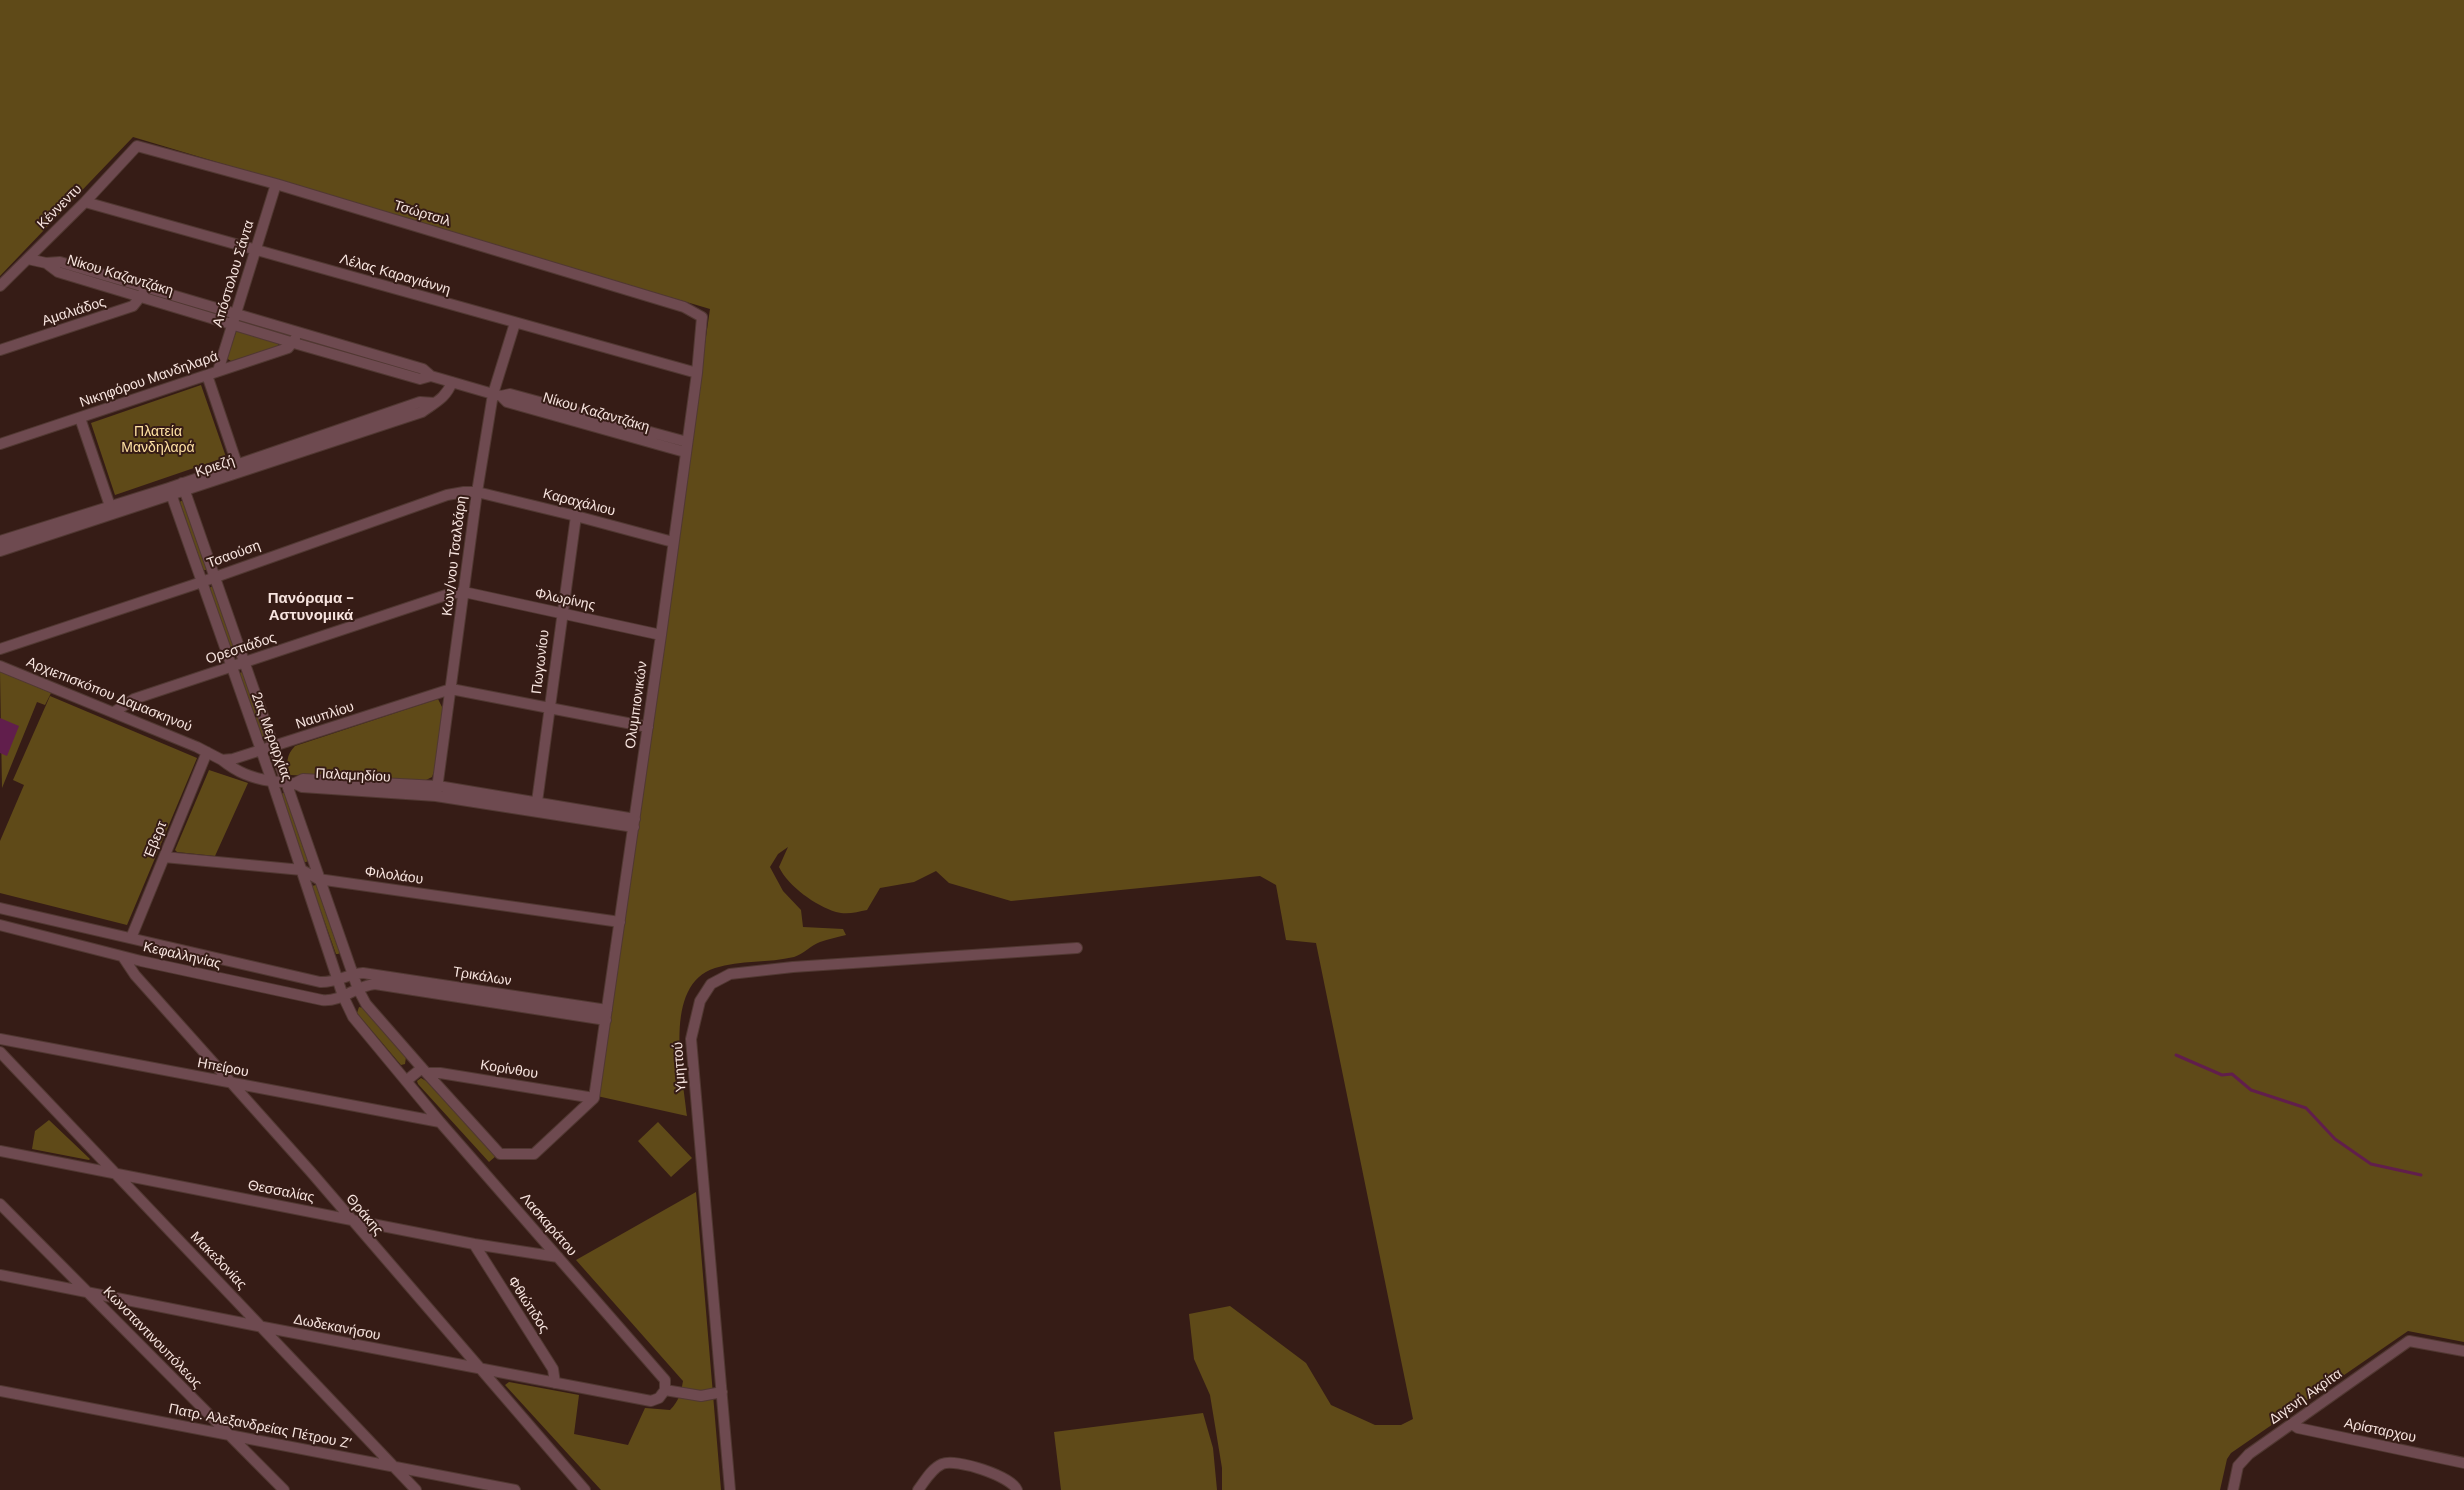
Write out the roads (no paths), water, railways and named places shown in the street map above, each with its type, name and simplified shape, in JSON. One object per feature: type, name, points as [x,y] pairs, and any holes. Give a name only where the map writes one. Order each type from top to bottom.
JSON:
[{"type":"street","name":"Τσώρτσιλ","points":[[137,146],[276,184],[697,313]]},
{"type":"street","name":"Κέννεντυ","points":[[0,286],[85,202],[137,146]]},
{"type":"street","name":"Απόστολου Σάντα","points":[[218,371],[276,184]]},
{"type":"street","name":"Λέλας Καραγιάννη","points":[[85,202],[697,373]]},
{"type":"street","points":[[28,259],[46,263]]},
{"type":"street","name":"Νίκου Καζαντζάκη","points":[[46,263],[60,262],[298,331],[423,369],[431,376],[497,395],[507,402],[686,447]]},
{"type":"street","name":"Νίκου Καζαντζάκη","points":[[46,263],[58,272],[232,325],[420,378],[431,376]]},
{"type":"street","points":[[142,298],[146,287]]},
{"type":"street","name":"Αμαλιάδος","points":[[0,350],[134,306],[142,298]]},
{"type":"street","name":"Ολυμπιονικών","points":[[594,1100],[635,823],[697,373],[702,317],[697,313]]},
{"type":"street","name":"Κων/νου Τσαλδάρη","points":[[437,791],[477,492],[497,395],[515,323]]},
{"type":"street","points":[[294,343],[298,331]]},
{"type":"street","name":"Νικηφόρου Μανδηλαρά","points":[[0,444],[288,348],[294,343]]},
{"type":"street","points":[[207,375],[239,468]]},
{"type":"street","name":"Κριεζή","points":[[0,552],[239,468],[422,412],[448,394],[452,382]]},
{"type":"street","points":[[80,418],[110,506]]},
{"type":"street","name":"2ας Μεραρχίας","points":[[183,487],[274,747],[290,783],[318,879],[358,989]]},
{"type":"street","name":"Κριεζή","points":[[0,541],[110,506],[170,492]]},
{"type":"street","name":"2ας Μεραρχίας","points":[[170,492],[272,781],[343,996]]},
{"type":"street","name":"Καραχάλιου","points":[[477,492],[673,542]]},
{"type":"street","name":"Τσαούση","points":[[0,649],[202,581],[447,495],[477,492]]},
{"type":"street","name":"Πωγωνίου","points":[[536,807],[576,516]]},
{"type":"street","name":"Φλωρίνης","points":[[464,592],[661,635]]},
{"type":"street","name":"Ορεστιάδος","points":[[114,712],[134,699],[449,594],[464,592]]},
{"type":"street","name":"Αρχιεπισκόπου Δαμασκηνού","points":[[0,666],[207,752]]},
{"type":"street","points":[[451,689],[648,727]]},
{"type":"street","name":"Ναυπλίου","points":[[222,760],[233,759],[274,747],[451,689]]},
{"type":"street","points":[[207,752],[222,760]]},
{"type":"street","name":"Έβερτ","points":[[131,938],[207,752]]},
{"type":"street","name":"Παλαμηδίου","points":[[222,760],[246,776],[290,783],[302,787],[437,791],[635,823]]},
{"type":"street","name":"Φιλολάου","points":[[164,857],[302,870],[318,879],[620,922]]},
{"type":"street","name":"Κεφαλληνίας","points":[[0,908],[320,982],[338,981],[352,974]]},
{"type":"street","name":"Κεφαλληνίας","points":[[0,925],[123,957],[293,995],[326,1000],[343,996],[358,989]]},
{"type":"street","name":"Υμηττού","points":[[730,1490],[691,1039],[700,1001],[711,984],[730,974],[784,968],[1077,948]]},
{"type":"street","name":"Θράκης","points":[[123,957],[135,975],[586,1490]]},
{"type":"street","name":"Τρικάλων","points":[[352,974],[377,974],[607,1015]]},
{"type":"street","name":"Τρικάλων","points":[[358,989],[374,984],[607,1015]]},
{"type":"street","points":[[358,989],[366,1004],[500,1154],[534,1154],[594,1100]]},
{"type":"street","name":"Λασκαράτου","points":[[343,996],[353,1017],[440,1122],[665,1380],[666,1390]]},
{"type":"street","name":"Ηπείρου","points":[[0,1039],[440,1122]]},
{"type":"street","name":"Μακεδονίας","points":[[0,1052],[416,1490]]},
{"type":"street","points":[[406,1080],[424,1070]]},
{"type":"street","name":"Κορίνθου","points":[[424,1070],[594,1100]]},
{"type":"street","name":"Θεσσαλίας","points":[[0,1151],[474,1244],[558,1257]]},
{"type":"street","name":"Κωνσταντινουπόλεως","points":[[0,1204],[228,1436],[284,1490]]},
{"type":"street","name":"Φθιώτιδος","points":[[474,1244],[553,1369],[554,1383]]},
{"type":"street","name":"Δωδεκανήσου","points":[[0,1275],[263,1328],[651,1401],[659,1398],[666,1390]]},
{"type":"street","name":"Διγενή Ακρίτα","points":[[2233,1490],[2238,1466],[2243,1460],[2412,1341],[2464,1350]]},
{"type":"street","points":[[666,1390],[701,1396],[722,1392]]},
{"type":"street","name":"Πατρ. Αλεξανδρείας Πέτρου Ζ’","points":[[0,1391],[515,1490]]},
{"type":"street","name":"Αρίσταρχου","points":[[2292,1424],[2298,1428],[2464,1463]]},
{"type":"street","points":[[918,1490],[932,1471],[944,1463],[960,1464],[1006,1479],[1017,1490]]},
{"type":"waterway","points":[[2176,1055],[2222,1075],[2232,1074],[2251,1090],[2306,1108],[2335,1139],[2371,1164],[2421,1175]]},
{"type":"district","name":"Πανόραμα - Αστυνομικά","points":[[311,608]]},
{"type":"park label","name":"Πλατεία Μανδηλαρά","points":[[158,440]]}]
